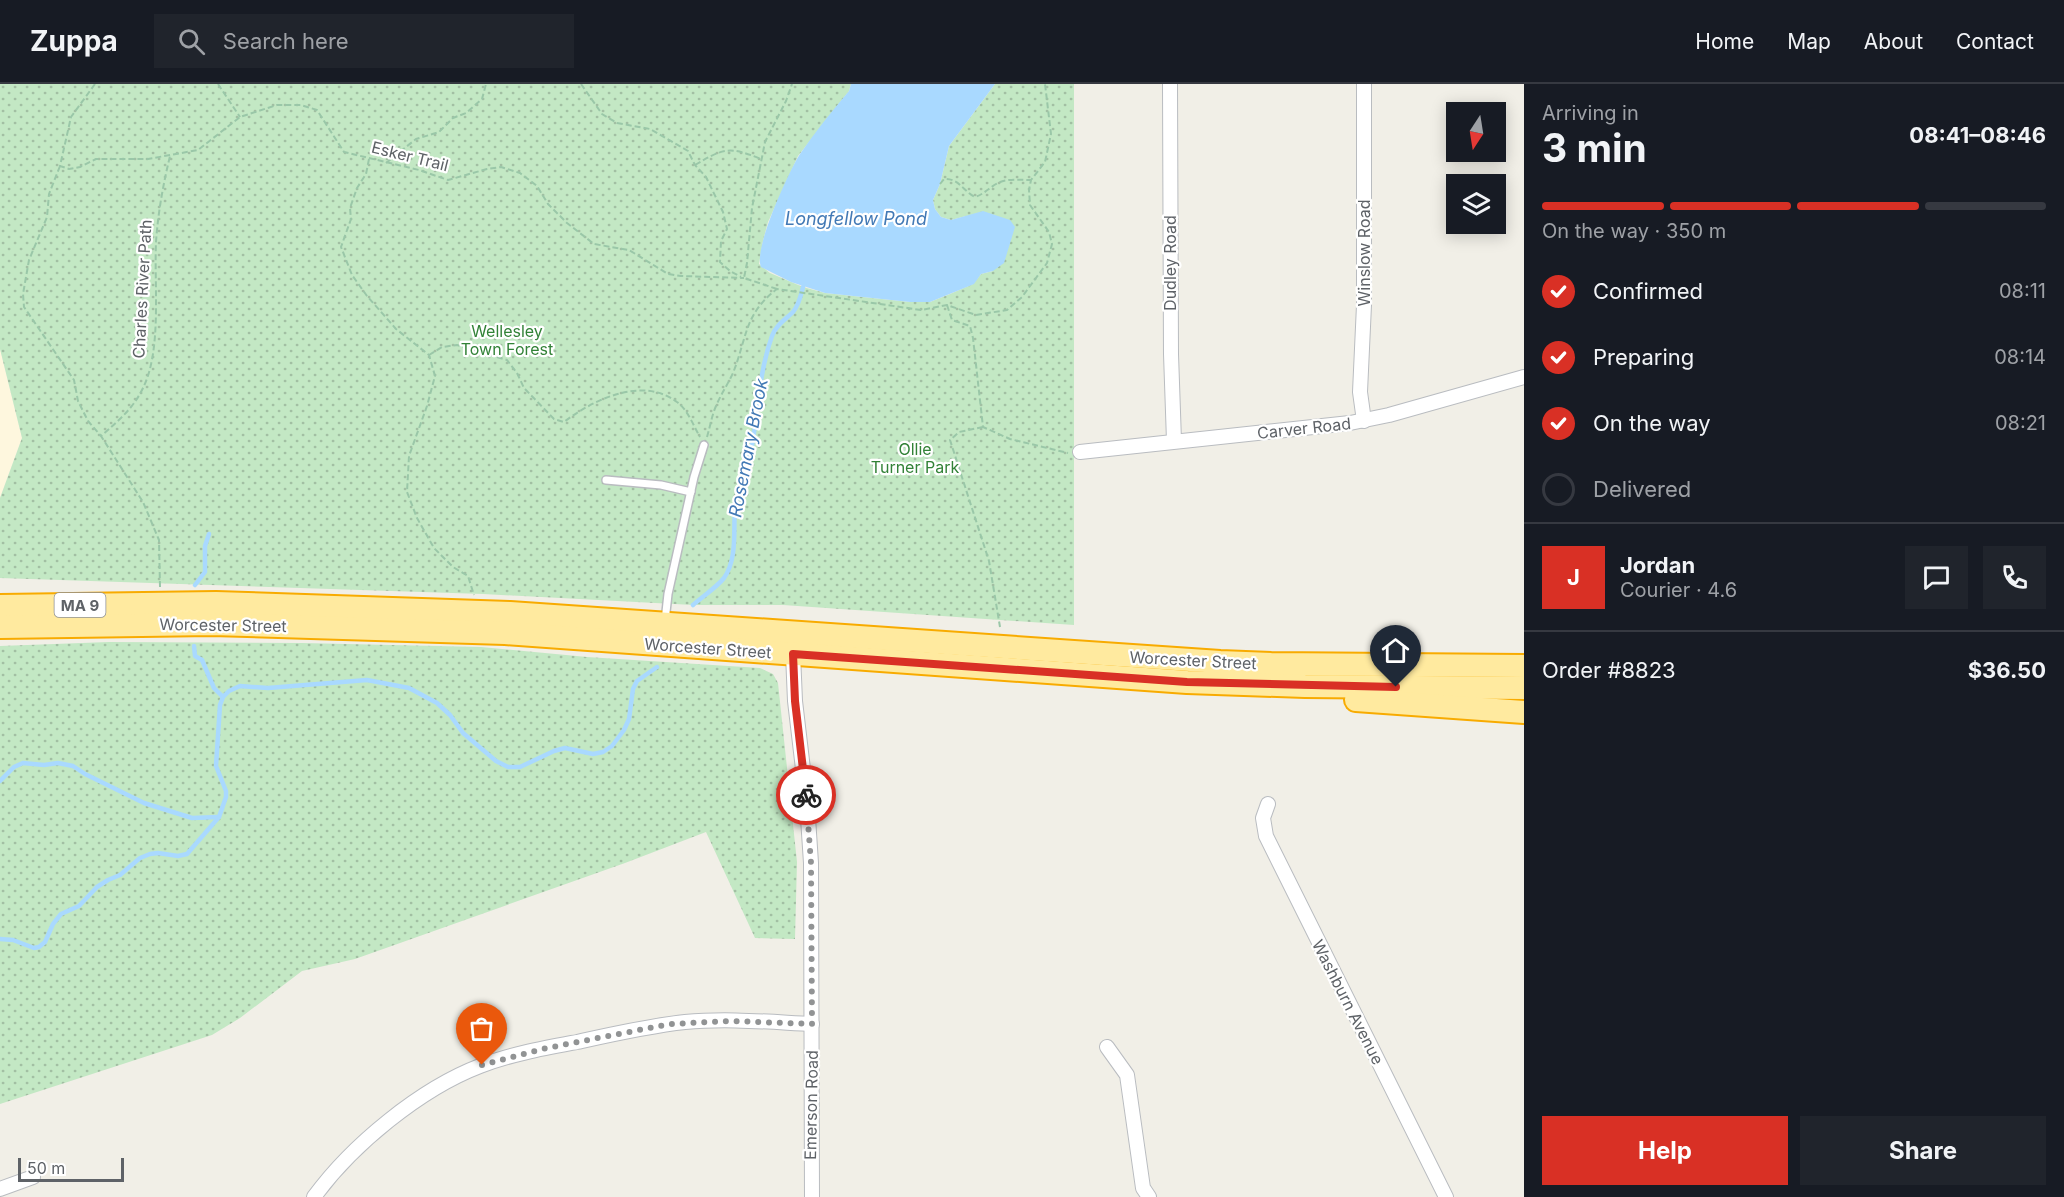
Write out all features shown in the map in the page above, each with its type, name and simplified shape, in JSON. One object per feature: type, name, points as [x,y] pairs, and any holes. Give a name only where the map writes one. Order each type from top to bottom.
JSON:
[{"type":"highway","name":"Worcester Street","points":[[0,606],[216,603],[478,612],[1262,664],[1524,666]]},
{"type":"highway","name":"Worcester Street","points":[[0,627],[212,624],[488,633],[1187,682],[1524,688]]},
{"type":"highway","points":[[1187,682],[1355,700],[1524,712]]},
{"type":"street","name":"Dudley Road","points":[[1170,84],[1171,354],[1174,441]]},
{"type":"street","name":"Winslow Road","points":[[1364,84],[1364,318],[1360,392],[1364,421]]},
{"type":"street","name":"Carver Road","points":[[1080,452],[1364,421],[1524,377]]},
{"type":"street","name":"Emerson Road","points":[[793,654],[795,701],[810,844],[812,1197]]},
{"type":"street","name":"Washburn Avenue","points":[[1268,804],[1263,818],[1272,849],[1446,1197]]},
{"type":"street","points":[[314,1197],[348,1158],[408,1107],[444,1083],[482,1065],[547,1048],[670,1024],[731,1021],[812,1024]]},
{"type":"street","points":[[1107,1047],[1127,1075],[1145,1194]]},
{"type":"street","points":[[0,1189],[33,1177]]},
{"type":"lane","points":[[665,623],[668,594],[704,445]]},
{"type":"lane","points":[[606,480],[661,485],[691,492]]},
{"type":"path","points":[[95,84],[71,117],[60,166],[49,194],[47,217],[29,260],[22,294],[24,307],[74,380],[78,401],[88,421],[101,436],[143,502],[159,540],[160,587]]},
{"type":"path","points":[[60,166],[69,169],[80,167],[96,159],[148,159],[198,150],[240,117],[218,84]]},
{"type":"path","points":[[386,163],[416,140],[440,132],[453,118],[466,113],[482,99],[486,84]]},
{"type":"path","points":[[581,84],[603,114],[617,123],[650,129],[688,151],[695,165],[706,177],[723,212],[727,229],[721,242],[720,262],[730,271],[777,289],[814,296],[921,310],[947,305],[976,315],[1007,310],[1022,297],[1047,263],[1052,244],[1049,232],[1030,205],[1029,190],[1031,180],[1045,162],[1051,134],[1045,84]]},
{"type":"path","points":[[744,278],[749,232],[765,142],[792,84]]},
{"type":"path","name":"Esker Trail","points":[[240,117],[277,105],[301,105],[317,111],[344,152],[418,170],[448,180],[501,167],[520,173],[537,186],[548,204],[567,223],[594,244],[629,250],[668,274],[744,278]]},
{"type":"path","points":[[695,165],[721,150],[743,152],[761,159]]},
{"type":"path","name":"Charles River Path","points":[[101,436],[132,409],[145,386],[152,357],[155,326],[159,205],[170,156]]},
{"type":"path","points":[[369,159],[366,174],[357,188],[350,208],[351,219],[341,247],[352,275],[367,296],[396,329],[429,355],[435,376],[409,456],[407,492],[417,518],[434,548],[453,567],[468,576],[478,612]]},
{"type":"path","points":[[940,184],[944,179],[951,179],[975,197],[985,194],[995,185],[1006,180],[1031,180]]},
{"type":"path","points":[[704,445],[716,404],[734,370],[743,337],[766,297],[777,289]]},
{"type":"path","points":[[947,305],[952,320],[970,326],[983,427]]},
{"type":"path","points":[[429,355],[442,346],[458,345],[507,360],[517,373],[524,388],[554,419],[564,422],[599,400],[618,393],[659,391],[678,402],[686,411],[704,445]]},
{"type":"path","points":[[999,647],[1000,621],[989,561],[950,440],[959,432],[983,427],[1010,439],[1050,450],[1080,452]]},
{"type":"shaded area","points":[[0,349],[22,438],[0,498]]},
{"type":"green space","name":"Wellesley Town Forest","points":[[0,84],[851,84],[849,91],[798,156],[768,222],[759,264],[770,273],[803,287],[825,293],[930,302],[973,284],[981,274],[993,271],[966,216],[951,220],[941,217],[935,209],[933,200],[940,184],[949,146],[995,84],[1074,84],[1074,625],[783,605],[693,605],[483,594],[0,578],[0,498],[22,438],[0,349]]},
{"type":"green space","points":[[109,642],[481,647],[587,657],[760,668],[773,674],[778,683],[797,862],[795,939],[755,938],[706,832],[355,959],[302,971],[240,1018],[212,1035],[0,1104],[0,646]]},
{"type":"water","name":"Longfellow Pond","points":[[851,84],[995,84],[949,146],[940,184],[933,200],[935,209],[941,217],[951,220],[983,211],[1010,220],[1015,227],[1004,263],[993,271],[981,274],[974,284],[930,302],[825,293],[791,282],[761,267],[762,244],[773,210],[788,176],[800,154],[849,91]]},
{"type":"waterway","name":"Rosemary Brook","points":[[693,605],[724,578],[731,562],[735,506],[751,448],[768,349],[776,329],[797,306],[803,287]]},
{"type":"waterway","points":[[195,585],[205,572],[205,546],[209,534]]},
{"type":"waterway","points":[[194,646],[195,656],[202,660],[214,688],[223,697]]},
{"type":"waterway","name":"Rosemary Brook","points":[[0,939],[13,940],[34,948],[39,947],[45,942],[53,924],[61,914],[79,906],[97,887],[120,875],[140,858],[158,853],[178,856],[187,854],[219,817],[226,797],[226,791],[216,766],[220,705],[223,697],[229,691],[240,686],[268,688],[367,680],[409,688],[437,703],[450,715],[463,733],[496,761],[508,767],[520,767],[565,748],[593,754],[603,752],[612,746],[629,719],[633,689],[637,681],[657,667]]},
{"type":"waterway","name":"Rosemary Brook","points":[[0,781],[14,767],[23,763],[44,765],[58,763],[73,766],[144,803],[192,818],[219,817]]},
{"type":"way so far","points":[[482,1065],[547,1048],[670,1024],[731,1021],[812,1024],[811,863],[806,795]]},
{"type":"route","points":[[806,795],[795,701],[793,654],[1187,682],[1396,687]]},
{"type":"park label","name":"Ollie Turner Park","points":[[915,458]]}]
